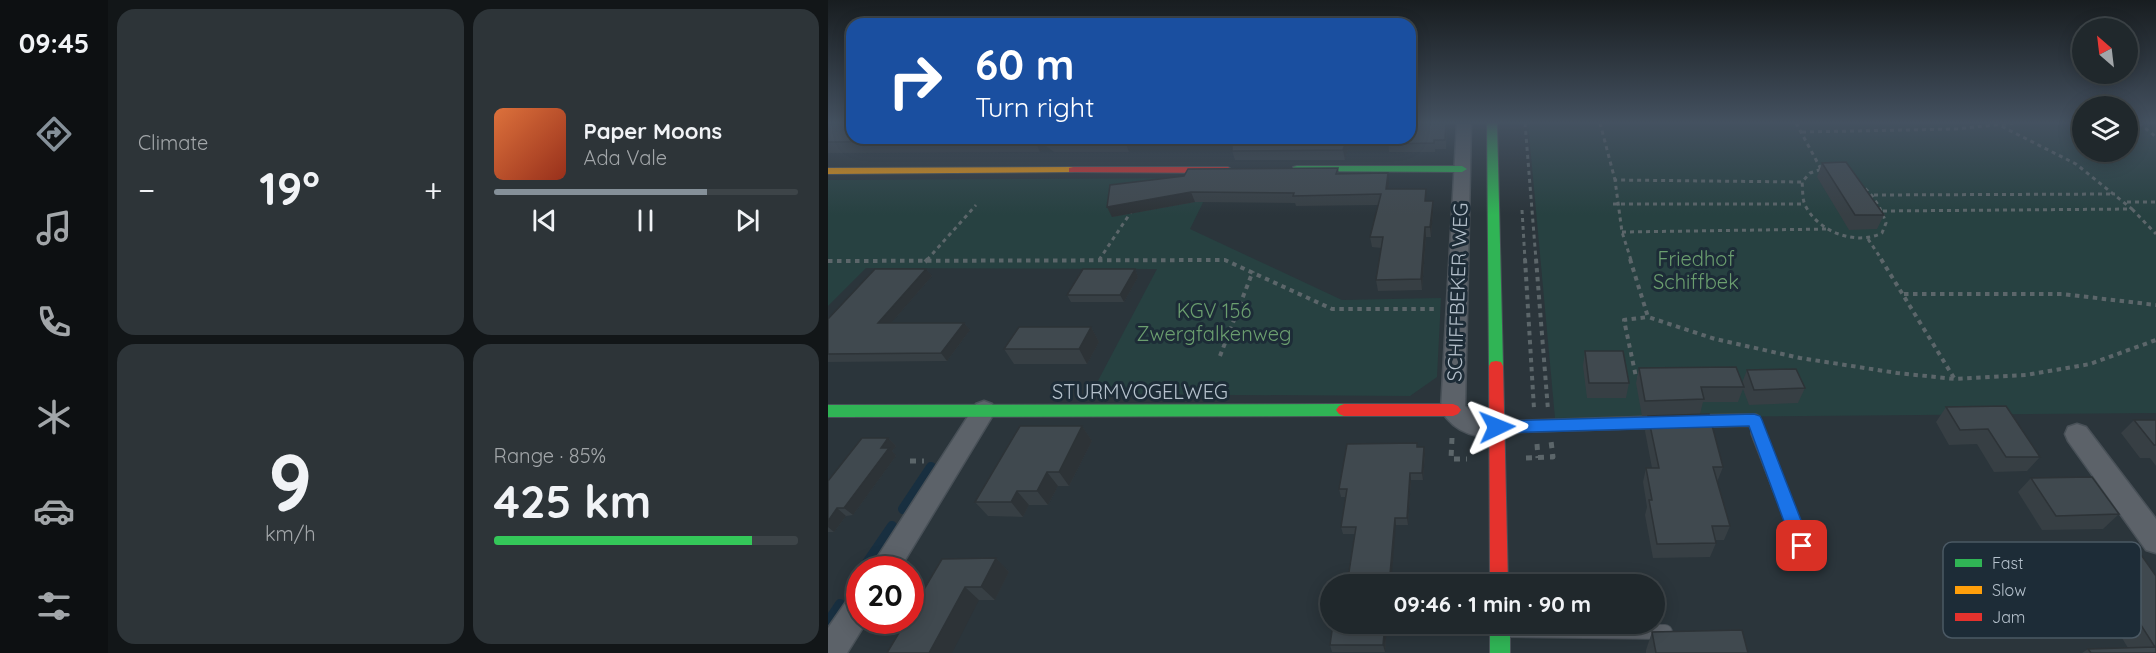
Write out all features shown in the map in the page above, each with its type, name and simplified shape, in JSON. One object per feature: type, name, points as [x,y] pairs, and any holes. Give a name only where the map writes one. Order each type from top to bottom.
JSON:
[{"type":"street","name":"SCHIFFBEKER WEG","points":[[1463,153],[1453,410],[1472,426],[1497,427]]},
{"type":"street","name":"SCHIFFBEKER WEG","points":[[1493,153],[1499,574]]},
{"type":"street","points":[[1285,170],[1462,169]]},
{"type":"street","points":[[828,171],[1238,170]]},
{"type":"street","name":"STURMVOGELWEG","points":[[828,411],[1453,410]]},
{"type":"street","points":[[892,556],[984,411]]},
{"type":"street","points":[[2077,434],[2156,541]]},
{"type":"street","points":[[830,653],[846,628]]},
{"type":"street","points":[[1500,634],[1500,653]]},
{"type":"lane","points":[[1497,427],[1754,420],[1802,546]]},
{"type":"lane","points":[[1665,632],[1676,632]]},
{"type":"path","points":[[1521,205],[1535,458],[1553,457],[1528,153]]},
{"type":"path","points":[[1608,153],[1620,204],[1622,232],[1648,317]]},
{"type":"path","points":[[1814,153],[1822,169]]},
{"type":"path","points":[[2055,153],[2076,164],[2126,202],[2156,234]]},
{"type":"path","points":[[1622,232],[1828,230],[1868,239],[1881,233],[1886,223],[1883,211],[1874,195],[1857,180],[1840,171],[1822,169],[1810,173],[1802,182],[1804,204],[1812,216],[1828,230]]},
{"type":"path","points":[[1615,180],[1802,182]]},
{"type":"path","points":[[1874,195],[2115,194]]},
{"type":"path","points":[[2126,202],[2156,202]]},
{"type":"path","points":[[1098,261],[1136,204]]},
{"type":"path","points":[[1613,204],[1804,204]]},
{"type":"path","points":[[925,262],[976,205]]},
{"type":"path","points":[[1883,211],[2132,209]]},
{"type":"path","points":[[1868,239],[1955,379]]},
{"type":"path","points":[[828,261],[1225,260],[1332,309],[1456,309]]},
{"type":"path","points":[[1220,356],[1253,271]]},
{"type":"path","points":[[1904,294],[2063,294],[2131,300],[2156,306]]},
{"type":"path","points":[[1651,379],[1636,377],[1624,320],[1648,317],[1715,339],[1800,358],[1897,373],[1955,379],[2026,375],[2090,364],[2156,340]]},
{"type":"path","points":[[1451,459],[1474,459]]},
{"type":"green space","name":"Friedhof Schiffbek","points":[[1531,153],[2072,153],[2072,162],[2138,162],[2138,153],[2156,153],[2156,413],[1555,418]]},
{"type":"green space","name":"KGV 156 Zwergfalkenweg","points":[[1215,178],[1190,229],[1342,300],[1441,298],[1437,377],[1410,396],[1091,394],[1157,269],[866,268],[828,306],[828,180]]},
{"type":"building","points":[[1846,162],[1884,215],[1855,215],[1822,163]]},
{"type":"building","points":[[1338,168],[1336,174],[1388,173],[1386,189],[1426,189],[1425,201],[1433,201],[1430,227],[1425,227],[1421,279],[1376,280],[1383,237],[1370,237],[1381,194],[1293,196],[1294,193],[1191,192],[1107,207],[1110,185],[1184,176],[1188,169]]},
{"type":"building","points":[[875,269],[926,269],[878,323],[964,323],[941,353],[828,354],[828,319]]},
{"type":"building","points":[[1083,269],[1135,269],[1120,295],[1067,295]]},
{"type":"building","points":[[1019,327],[1091,327],[1079,349],[1004,349]]},
{"type":"building","points":[[1585,351],[1623,351],[1629,383],[1589,383]]},
{"type":"building","points":[[1736,367],[1744,387],[1701,387],[1704,399],[1645,401],[1639,368]]},
{"type":"building","points":[[1796,369],[1805,388],[1754,390],[1747,370]]},
{"type":"building","points":[[2006,406],[2040,457],[2006,457],[1988,429],[1960,430],[1946,407]]},
{"type":"building","points":[[1709,414],[1723,467],[1713,467],[1730,526],[1712,526],[1716,543],[1657,544],[1646,468],[1659,468],[1648,416]]},
{"type":"building","points":[[2134,420],[2156,420],[2156,445],[2154,445]]},
{"type":"building","points":[[1020,426],[1082,426],[1059,472],[1047,472],[1037,491],[1017,491],[1011,502],[975,502]]},
{"type":"building","points":[[862,438],[888,438],[881,448],[889,448],[844,508],[837,508],[828,521],[828,481]]},
{"type":"building","points":[[1417,443],[1417,447],[1424,447],[1422,473],[1410,473],[1407,518],[1395,518],[1390,574],[1349,574],[1356,527],[1341,527],[1347,489],[1339,489],[1347,444]]},
{"type":"building","points":[[2092,477],[2119,514],[2056,516],[2031,478]]},
{"type":"building","points":[[2141,556],[2156,576],[2156,653],[2091,653],[2088,649],[2155,647],[2141,625]]},
{"type":"building","points":[[996,558],[981,587],[965,587],[929,653],[887,653],[898,634],[924,634],[924,589],[942,559]]},
{"type":"building","points":[[1742,630],[1748,653],[1656,653],[1652,634],[1665,634],[1665,632]]},
{"type":"building","points":[[1332,634],[1384,634],[1383,645],[1330,645]]},
{"type":"waterway","points":[[903,509],[931,467]]},
{"type":"waterway","points":[[872,556],[892,526]]},
{"type":"waterway","points":[[828,622],[840,604]]},
{"type":"traffic: fast","points":[[1493,153],[1496,366]]},
{"type":"traffic: fast","points":[[1297,169],[1462,169]]},
{"type":"traffic: fast","points":[[828,411],[1344,410]]},
{"type":"traffic: fast","points":[[1500,634],[1500,653]]},
{"type":"traffic: slow","points":[[828,171],[1073,170]]},
{"type":"traffic: jam","points":[[1073,170],[1228,170]]},
{"type":"traffic: jam","points":[[1496,366],[1499,574]]},
{"type":"traffic: jam","points":[[1344,410],[1453,410]]},
{"type":"route","points":[[1497,427],[1754,420],[1802,546]]}]
